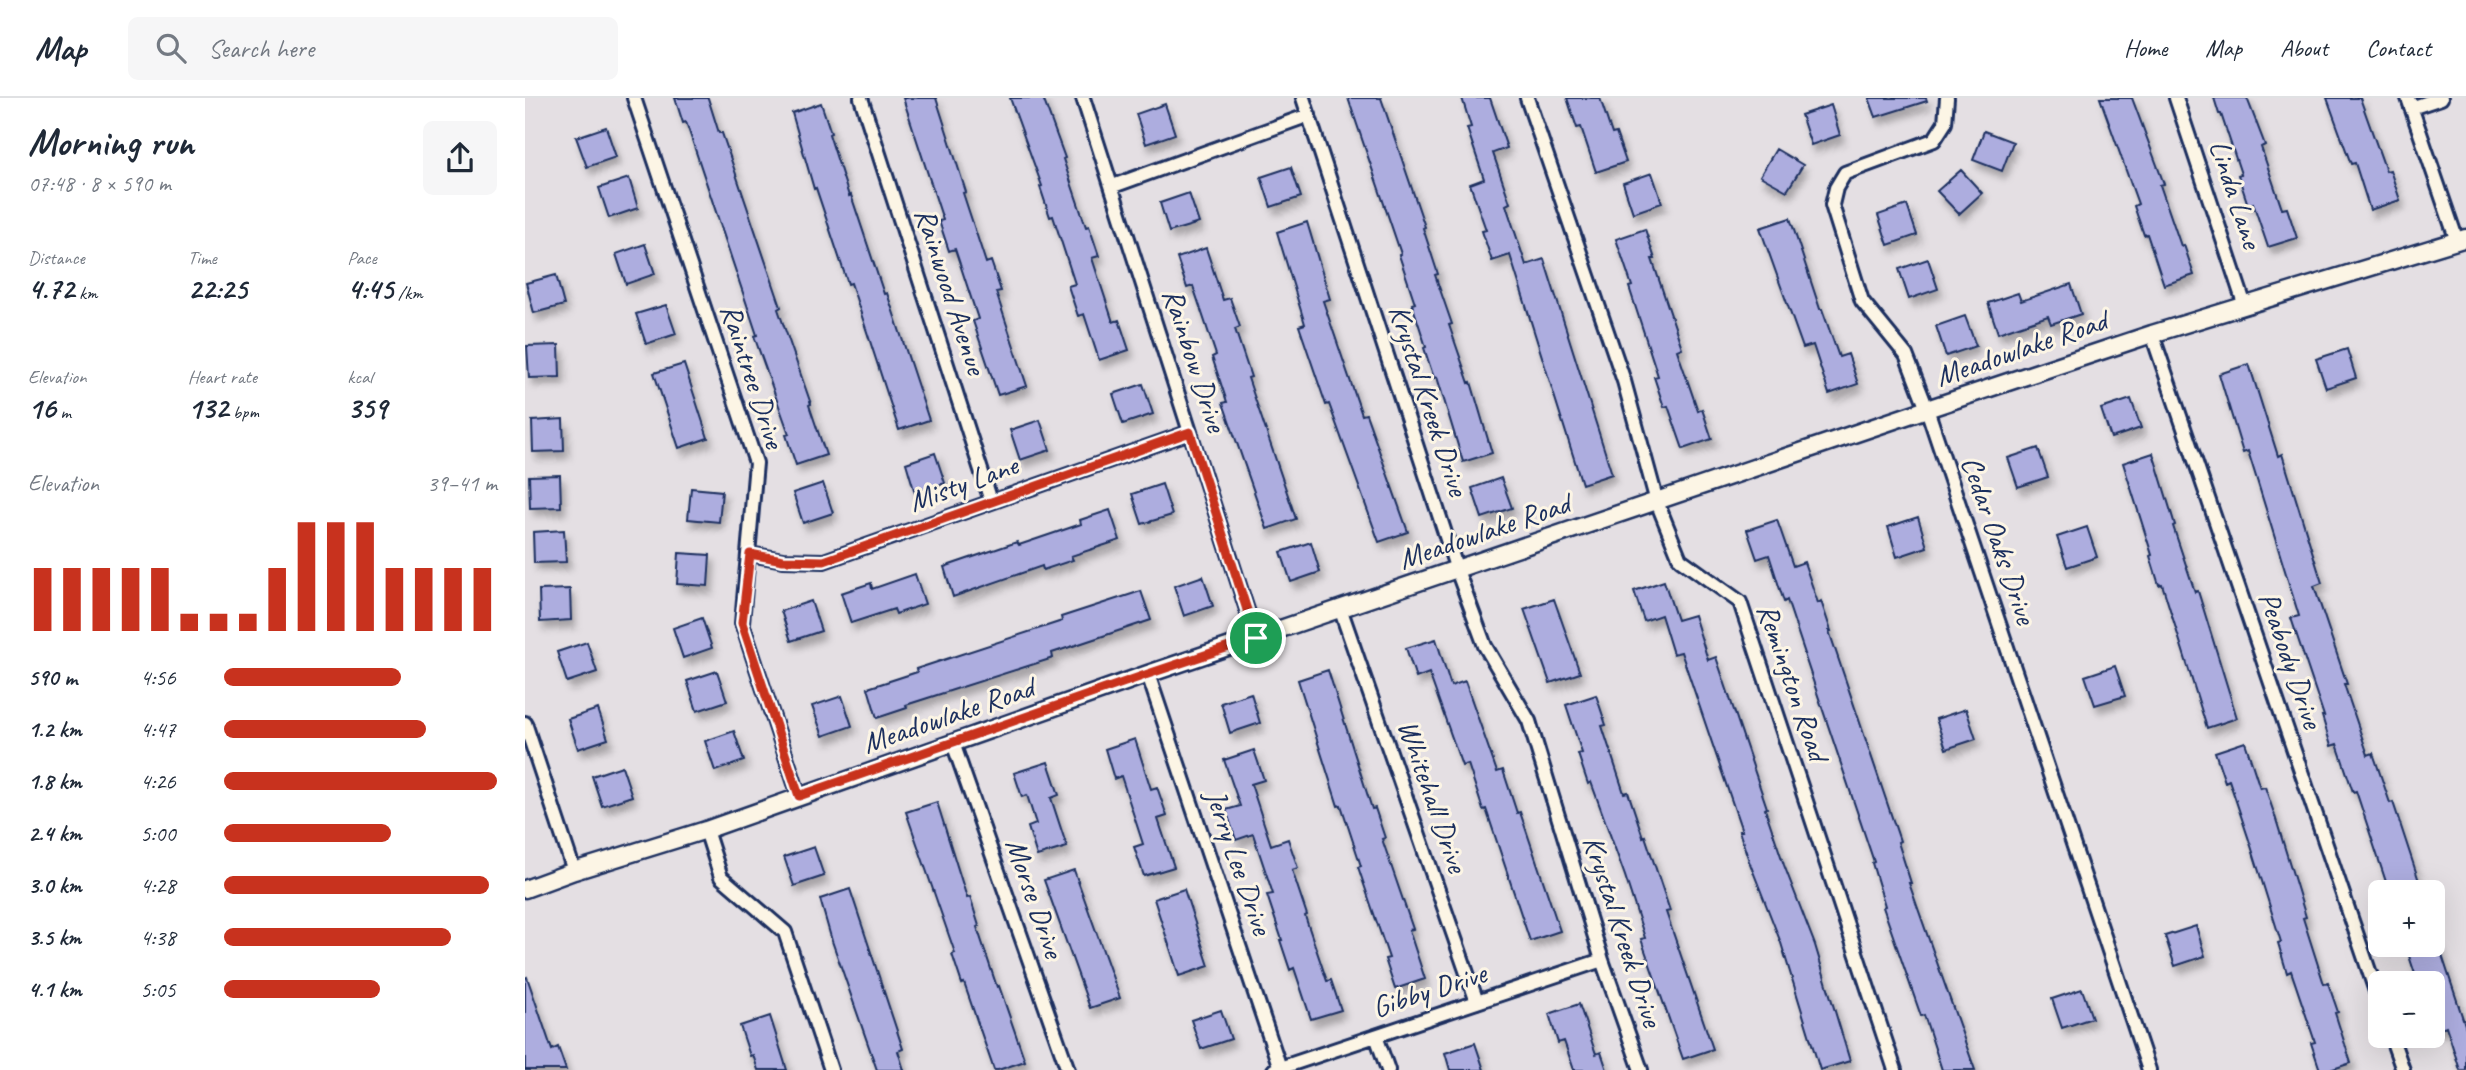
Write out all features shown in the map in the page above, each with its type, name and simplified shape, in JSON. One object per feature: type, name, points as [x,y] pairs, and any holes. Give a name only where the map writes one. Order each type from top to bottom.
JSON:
[{"type":"street","name":"Raintree Drive","points":[[634,98],[756,463],[742,623],[799,796]]},
{"type":"street","name":"Rainwood Avenue","points":[[861,98],[991,501]]},
{"type":"street","name":"Rainbow Drive","points":[[1083,98],[1256,638]]},
{"type":"street","name":"Krystal Kreek Drive","points":[[1303,98],[1457,570],[1485,646],[1529,721],[1602,960],[1640,1070]]},
{"type":"street","name":"Remington Road","points":[[1527,98],[1624,382],[1657,502],[1680,559],[1740,601],[1895,1070]]},
{"type":"street","name":"Cedar Oaks Drive","points":[[1947,98],[1945,123],[1934,140],[1845,173],[1836,188],[1832,205],[1861,301],[1906,355],[1927,409],[2149,1070]]},
{"type":"street","name":"Linda Lane","points":[[2176,98],[2245,306]]},
{"type":"street","points":[[2441,98],[2409,103],[2461,239]]},
{"type":"street","points":[[1113,186],[1308,115]]},
{"type":"street","name":"Meadowlake Road","points":[[525,889],[706,830],[1148,674],[1927,409],[2152,334],[2461,239]]},
{"type":"street","name":"Peabody Drive","points":[[2152,334],[2369,971]]},
{"type":"street","name":"Misty Lane","points":[[750,554],[783,560],[824,561],[1190,432]]},
{"type":"street","name":"Whitehall Drive","points":[[1340,608],[1477,1002]]},
{"type":"street","name":"Jerry Lee Drive","points":[[1148,674],[1276,1069]]},
{"type":"street","points":[[525,723],[574,871]]},
{"type":"street","name":"Morse Drive","points":[[953,743],[1068,1070]]},
{"type":"street","points":[[706,830],[720,877],[785,932],[831,1070]]},
{"type":"street","name":"Gibby Drive","points":[[1276,1069],[1602,960]]},
{"type":"street","points":[[1376,1035],[1388,1070]]},
{"type":"street","points":[[2395,1048],[2403,1070]]},
{"type":"building","points":[[675,98],[708,98],[781,307],[778,309],[826,455],[796,465],[786,435],[789,434],[754,336],[757,335],[686,122],[683,123]]},
{"type":"building","points":[[903,98],[936,98],[986,263],[991,261],[1001,291],[996,292],[1027,386],[998,395],[973,321],[978,319],[955,249],[949,251],[939,221],[943,220]]},
{"type":"building","points":[[1010,98],[1043,98],[1086,227],[1089,226],[1099,256],[1092,258],[1113,322],[1119,320],[1129,350],[1099,360],[1084,314],[1078,316],[1068,286],[1075,284]]},
{"type":"building","points":[[1348,98],[1381,98],[1425,227],[1423,228],[1438,274],[1435,275],[1452,324],[1449,325],[1469,383],[1471,382],[1492,453],[1463,462],[1437,377],[1434,378],[1424,348],[1426,347],[1412,304],[1415,303],[1399,255],[1401,254]]},
{"type":"building","points":[[1462,98],[1490,98],[1507,148],[1493,153],[1510,203],[1506,205],[1526,265],[1544,259],[1612,474],[1582,484],[1510,255],[1492,261],[1482,231],[1486,230],[1470,184],[1484,179],[1467,128],[1471,127]]},
{"type":"building","points":[[1567,98],[1600,98],[1612,134],[1616,133],[1626,162],[1596,172],[1581,127],[1577,128]]},
{"type":"building","points":[[1869,98],[1926,98],[1927,101],[1876,117]]},
{"type":"building","points":[[2100,98],[2132,98],[2164,184],[2160,185],[2181,246],[2184,245],[2194,275],[2164,285],[2147,234],[2144,235],[2134,206],[2138,204]]},
{"type":"building","points":[[2214,98],[2247,98],[2265,145],[2261,147],[2282,209],[2287,208],[2297,238],[2268,247],[2253,203],[2248,205],[2238,175],[2241,174]]},
{"type":"building","points":[[2327,98],[2360,98],[2386,171],[2390,170],[2400,200],[2370,210],[2355,163],[2351,164]]},
{"type":"building","points":[[821,103],[849,196],[851,195],[884,294],[887,293],[929,420],[899,430],[851,283],[848,284],[816,188],[814,189],[792,113]]},
{"type":"building","points":[[1165,104],[1175,134],[1146,144],[1136,114]]},
{"type":"building","points":[[1831,105],[1840,135],[1811,145],[1801,115]]},
{"type":"building","points":[[606,127],[616,157],[587,167],[576,137]]},
{"type":"building","points":[[1984,131],[2013,142],[2002,171],[1973,160]]},
{"type":"building","points":[[1776,149],[1803,165],[1787,191],[1760,176]]},
{"type":"building","points":[[1291,167],[1301,197],[1271,207],[1261,177]]},
{"type":"building","points":[[1961,170],[1982,193],[1959,214],[1937,191]]},
{"type":"building","points":[[1652,173],[1662,203],[1633,213],[1623,183]]},
{"type":"building","points":[[629,178],[638,208],[609,218],[599,188]]},
{"type":"building","points":[[1189,193],[1199,223],[1169,232],[1160,203]]},
{"type":"building","points":[[1907,205],[1917,235],[1888,245],[1878,215]]},
{"type":"building","points":[[1790,218],[1839,357],[1848,354],[1858,384],[1829,394],[1813,345],[1803,348],[1760,228]]},
{"type":"building","points":[[1307,222],[1330,299],[1323,301],[1362,415],[1366,414],[1408,532],[1379,542],[1329,404],[1326,405],[1299,326],[1305,324],[1277,232]]},
{"type":"building","points":[[1645,229],[1655,259],[1652,259],[1682,348],[1677,350],[1698,411],[1702,409],[1712,439],[1683,449],[1668,406],[1664,407],[1654,377],[1658,376],[1616,239]]},
{"type":"building","points":[[645,244],[655,274],[626,284],[616,254]]},
{"type":"building","points":[[1206,248],[1223,300],[1230,298],[1240,327],[1235,329],[1251,377],[1248,378],[1296,519],[1267,529],[1223,403],[1227,402],[1212,357],[1216,355],[1193,286],[1187,288],[1177,258]]},
{"type":"building","points":[[1928,259],[1938,289],[1909,299],[1899,269]]},
{"type":"building","points":[[556,275],[564,305],[534,313],[526,283]]},
{"type":"building","points":[[2071,284],[2081,314],[2051,324],[2048,316],[1998,333],[1988,303],[2018,293],[2021,301]]},
{"type":"building","points":[[666,305],[676,334],[646,344],[636,314]]},
{"type":"building","points":[[1965,316],[1976,346],[1946,356],[1936,326]]},
{"type":"building","points":[[559,345],[560,377],[529,378],[527,346]]},
{"type":"building","points":[[2347,349],[2356,378],[2326,388],[2316,359]]},
{"type":"building","points":[[684,364],[708,438],[679,448],[654,373]]},
{"type":"building","points":[[2249,364],[2278,456],[2282,454],[2322,583],[2314,586],[2347,684],[2344,684],[2368,755],[2373,753],[2390,803],[2393,802],[2419,880],[2385,880],[2356,791],[2353,792],[2337,744],[2331,746],[2324,716],[2291,618],[2299,616],[2248,451],[2243,453],[2219,374]]},
{"type":"building","points":[[1143,384],[1153,414],[1123,424],[1113,394]]},
{"type":"building","points":[[2131,399],[2141,428],[2111,438],[2101,409]]},
{"type":"building","points":[[563,419],[564,451],[533,452],[532,421]]},
{"type":"building","points":[[1040,420],[1050,450],[1020,460],[1010,430]]},
{"type":"building","points":[[2038,448],[2048,477],[2018,487],[2008,458]]},
{"type":"building","points":[[935,453],[945,483],[915,493],[906,463]]},
{"type":"building","points":[[2153,453],[2175,525],[2173,526],[2195,592],[2198,591],[2237,718],[2207,728],[2162,584],[2159,585],[2123,463]]},
{"type":"building","points":[[560,475],[561,507],[530,508],[529,476]]},
{"type":"building","points":[[1501,478],[1512,508],[1482,518],[1472,488]]},
{"type":"building","points":[[823,483],[833,513],[803,523],[793,493]]},
{"type":"building","points":[[1162,484],[1172,515],[1142,524],[1132,494]]},
{"type":"building","points":[[691,488],[722,491],[719,522],[688,519]]},
{"type":"building","points":[[1110,510],[1120,540],[1071,556],[1073,560],[1043,570],[1042,566],[953,597],[944,567],[1081,524],[1080,520]]},
{"type":"building","points":[[1918,517],[1927,547],[1897,557],[1888,527]]},
{"type":"building","points":[[1777,520],[1793,566],[1804,562],[1818,603],[1821,601],[1900,841],[1898,842],[1909,883],[1975,1070],[1942,1070],[1924,1015],[1921,1016],[1883,907],[1885,906],[1872,863],[1874,862],[1787,600],[1784,602],[1769,555],[1757,559],[1747,530]]},
{"type":"building","points":[[2087,527],[2097,557],[2067,567],[2057,537]]},
{"type":"building","points":[[564,530],[566,562],[534,563],[533,532]]},
{"type":"building","points":[[1311,542],[1320,572],[1291,582],[1281,552]]},
{"type":"building","points":[[679,553],[710,555],[708,586],[677,584]]},
{"type":"building","points":[[915,574],[925,604],[896,614],[894,609],[851,623],[841,593],[871,583],[872,589]]},
{"type":"building","points":[[1203,576],[1213,606],[1184,616],[1174,586]]},
{"type":"building","points":[[1664,581],[1677,620],[1694,615],[1708,660],[1716,657],[1784,865],[1815,945],[1850,1061],[1820,1070],[1781,943],[1749,861],[1739,831],[1742,831],[1681,652],[1673,654],[1661,615],[1644,621],[1634,591]]},
{"type":"building","points":[[570,589],[571,620],[540,622],[539,590]]},
{"type":"building","points":[[1141,591],[1151,620],[1052,653],[1053,658],[906,705],[907,708],[877,718],[868,688],[917,672],[916,669],[1062,621],[1061,617]]},
{"type":"building","points":[[1554,599],[1580,673],[1550,683],[1524,609]]},
{"type":"building","points":[[811,601],[821,631],[791,641],[781,611]]},
{"type":"building","points":[[702,618],[712,648],[683,658],[673,628]]},
{"type":"building","points":[[1436,639],[1451,686],[1465,681],[1497,772],[1503,770],[1560,931],[1530,941],[1486,809],[1483,810],[1468,764],[1462,766],[1429,673],[1416,678],[1406,648]]},
{"type":"building","points":[[587,642],[597,672],[567,682],[557,652]]},
{"type":"building","points":[[2115,666],[2125,696],[2095,705],[2085,676]]},
{"type":"building","points":[[1328,670],[1372,809],[1375,808],[1385,838],[1382,839],[1413,929],[1409,930],[1425,979],[1395,989],[1385,959],[1389,958],[1358,867],[1361,866],[1341,805],[1338,806],[1298,680]]},
{"type":"building","points":[[717,671],[727,701],[697,711],[687,681]]},
{"type":"building","points":[[1251,693],[1260,723],[1230,733],[1221,703]]},
{"type":"building","points":[[1596,695],[1606,725],[1602,726],[1624,793],[1628,792],[1643,837],[1645,836],[1670,911],[1666,912],[1713,1049],[1683,1059],[1641,939],[1645,938],[1625,876],[1578,754],[1582,753],[1566,705]]},
{"type":"building","points":[[842,696],[852,726],[823,736],[812,706]]},
{"type":"building","points":[[598,709],[608,739],[578,749],[568,719]]},
{"type":"building","points":[[1966,709],[1976,739],[1946,749],[1936,719]]},
{"type":"building","points":[[734,731],[744,761],[715,771],[705,741]]},
{"type":"building","points":[[1135,739],[1151,789],[1157,787],[1167,816],[1158,819],[1174,867],[1144,876],[1134,847],[1143,844],[1121,776],[1114,779],[1105,749]]},
{"type":"building","points":[[2245,742],[2260,788],[2265,787],[2275,816],[2324,984],[2328,983],[2338,1012],[2335,1013],[2351,1063],[2330,1070],[2320,1070],[2311,1043],[2315,1042],[2291,971],[2287,973],[2278,943],[2281,942],[2251,846],[2229,780],[2225,782],[2215,752]]},
{"type":"building","points":[[1254,750],[1264,780],[1251,784],[1271,845],[1288,839],[1298,868],[1292,870],[1307,915],[1305,916],[1327,981],[1331,980],[1341,1010],[1311,1019],[1294,968],[1290,970],[1280,940],[1267,895],[1273,894],[1253,834],[1236,840],[1226,810],[1240,806],[1224,760]]},
{"type":"building","points":[[1048,762],[1059,795],[1051,798],[1067,847],[1037,856],[1028,827],[1036,824],[1027,795],[1022,797],[1014,773]]},
{"type":"building","points":[[622,766],[632,796],[602,806],[592,776]]},
{"type":"building","points":[[937,802],[997,987],[999,986],[1025,1061],[998,1070],[994,1070],[964,983],[962,984],[952,954],[955,953],[906,812]]},
{"type":"building","points":[[814,847],[824,876],[794,886],[784,857]]},
{"type":"building","points":[[1074,870],[1120,998],[1090,1008],[1044,880]]},
{"type":"building","points":[[850,889],[903,1049],[898,1051],[904,1070],[877,1070],[832,941],[820,899]]},
{"type":"building","points":[[1184,889],[1209,966],[1179,976],[1154,899]]},
{"type":"building","points":[[2196,926],[2205,956],[2175,966],[2165,936]]},
{"type":"building","points":[[2409,957],[2443,957],[2466,1028],[2466,1070],[2460,1070],[2445,1026],[2445,971],[2414,971]]},
{"type":"building","points":[[527,977],[552,1050],[558,1047],[566,1070],[525,1070]]},
{"type":"building","points":[[2082,989],[2092,1018],[2062,1028],[2052,999]]},
{"type":"building","points":[[1579,1004],[1596,1054],[1601,1052],[1607,1070],[1574,1070],[1564,1041],[1558,1043],[1549,1014]]},
{"type":"building","points":[[1221,1010],[1231,1039],[1201,1049],[1191,1020]]},
{"type":"building","points":[[770,1016],[787,1070],[758,1070],[753,1055],[750,1056],[740,1026]]},
{"type":"building","points":[[1475,1043],[1484,1070],[1450,1070],[1445,1053]]},
{"type":"route","points":[[1190,432],[1256,638],[799,796],[742,623],[750,554],[783,560],[824,561],[1190,432]]}]
